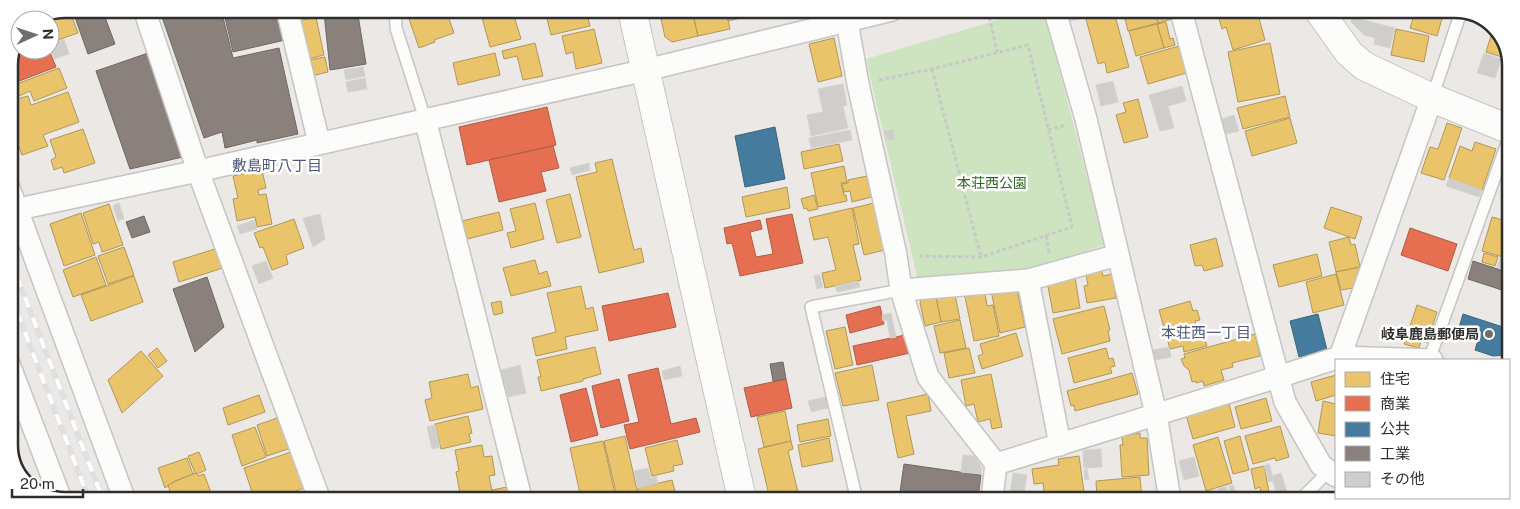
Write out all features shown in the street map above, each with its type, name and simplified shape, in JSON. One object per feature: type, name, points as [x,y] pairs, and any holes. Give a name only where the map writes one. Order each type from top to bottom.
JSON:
[{"type":"street","points":[[147,18],[198,171],[317,492]]},
{"type":"street","points":[[289,18],[319,143]]},
{"type":"street","points":[[634,18],[740,492]]},
{"type":"street","points":[[18,209],[198,171],[646,70],[839,18]]},
{"type":"street","points":[[846,18],[858,84],[902,290],[928,377],[996,464],[993,492]]},
{"type":"street","points":[[1057,18],[1086,119],[1156,414],[1169,492]]},
{"type":"street","points":[[1183,18],[1285,402],[1321,465],[1332,473]]},
{"type":"street","points":[[1324,18],[1349,53],[1364,66],[1432,98],[1502,127]]},
{"type":"street","points":[[1340,357],[1432,98]]},
{"type":"street","points":[[425,119],[519,492]]},
{"type":"street","points":[[18,223],[122,492]]},
{"type":"street","points":[[902,290],[1028,280],[1118,254]]},
{"type":"street","points":[[1028,280],[1060,445]]},
{"type":"street","points":[[996,464],[1340,357],[1400,359]]},
{"type":"street","points":[[18,387],[58,491]]},
{"type":"lane","points":[[395,18],[396,28],[425,119]]},
{"type":"lane","points":[[1432,98],[1459,18]]},
{"type":"lane","points":[[1430,359],[1502,156]]},
{"type":"lane","points":[[855,492],[811,307],[902,290]]},
{"type":"lane","points":[[1309,492],[1332,473]]},
{"type":"path","points":[[990,18],[997,52]]},
{"type":"path","points":[[858,84],[932,69],[1028,45],[1072,227],[981,257],[896,255]]},
{"type":"path","points":[[932,69],[981,257]]},
{"type":"green space","name":"本荘西公園","points":[[1004,18],[1046,18],[1105,245],[924,306],[866,59]]},
{"type":"building: 住宅","points":[[60,18],[72,18],[78,33],[60,39]]},
{"type":"building: 住宅","points":[[316,18],[324,55],[307,59],[298,21]]},
{"type":"building: 住宅","points":[[409,18],[449,18],[454,33],[419,48]]},
{"type":"building: 住宅","points":[[482,18],[519,18],[515,19],[521,39],[490,47]]},
{"type":"building: 住宅","points":[[547,18],[588,18],[590,26],[551,35]]},
{"type":"building: 住宅","points":[[661,18],[694,18],[698,36],[672,42],[665,37]]},
{"type":"building: 住宅","points":[[694,18],[728,18],[730,29],[698,36]]},
{"type":"building: 住宅","points":[[727,18],[740,18],[728,21]]},
{"type":"building: 住宅","points":[[1116,18],[1129,67],[1107,73],[1105,62],[1098,64],[1086,19]]},
{"type":"building: 住宅","points":[[1125,18],[1157,18],[1158,23],[1128,31]]},
{"type":"building: 住宅","points":[[1157,18],[1172,18],[1172,19],[1158,23]]},
{"type":"building: 住宅","points":[[1219,18],[1259,18],[1265,40],[1233,50],[1226,27],[1222,29]]},
{"type":"building: 住宅","points":[[1413,18],[1442,18],[1437,36],[1410,28]]},
{"type":"building: 住宅","points":[[1166,22],[1170,39],[1173,38],[1175,45],[1164,48],[1157,24]]},
{"type":"building: 住宅","points":[[1157,24],[1164,48],[1136,56],[1129,31]]},
{"type":"building: 住宅","points":[[594,29],[602,63],[576,69],[573,52],[566,54],[562,36]]},
{"type":"building: 住宅","points":[[1396,29],[1429,36],[1424,62],[1391,55]]},
{"type":"building: 住宅","points":[[1492,34],[1502,57],[1486,52]]},
{"type":"building: 住宅","points":[[834,38],[842,76],[818,82],[809,44]]},
{"type":"building: 住宅","points":[[535,43],[543,76],[523,80],[517,56],[504,59],[502,51]]},
{"type":"building: 住宅","points":[[1270,43],[1280,94],[1238,102],[1228,52]]},
{"type":"building: 住宅","points":[[1179,46],[1186,73],[1148,84],[1140,57]]},
{"type":"building: 住宅","points":[[495,53],[500,75],[458,85],[453,63]]},
{"type":"building: 住宅","points":[[325,57],[328,72],[311,76],[308,60]]},
{"type":"building: 住宅","points":[[59,68],[67,88],[34,101],[30,91],[19,96],[18,84]]},
{"type":"building: 住宅","points":[[68,92],[79,122],[43,135],[48,146],[22,155],[18,144],[18,99],[28,96],[31,105]]},
{"type":"building: 住宅","points":[[1285,96],[1290,117],[1243,129],[1237,108]]},
{"type":"building: 住宅","points":[[1138,99],[1148,137],[1124,143],[1116,115],[1126,112],[1123,103]]},
{"type":"building: 住宅","points":[[1290,118],[1297,143],[1252,156],[1245,131]]},
{"type":"building: 住宅","points":[[1447,123],[1462,128],[1444,180],[1421,173],[1430,147],[1438,149]]},
{"type":"building: 住宅","points":[[83,129],[95,163],[64,173],[62,167],[54,170],[51,160],[56,157],[50,140]]},
{"type":"building: 住宅","points":[[1475,142],[1496,149],[1482,190],[1449,178],[1460,146],[1472,151]]},
{"type":"building: 住宅","points":[[839,144],[843,161],[804,169],[801,152]]},
{"type":"building: 住宅","points":[[612,159],[634,250],[641,248],[644,262],[599,273],[576,177],[597,172],[595,163]]},
{"type":"building: 住宅","points":[[844,166],[847,182],[841,183],[847,201],[818,207],[811,173]]},
{"type":"building: 住宅","points":[[262,170],[266,188],[258,190],[259,195],[266,194],[272,224],[257,227],[255,217],[237,221],[233,199],[238,198],[233,176]]},
{"type":"building: 住宅","points":[[867,176],[872,197],[852,202],[850,191],[844,192],[842,184],[848,183],[848,180]]},
{"type":"building: 住宅","points":[[787,187],[790,208],[746,217],[742,197]]},
{"type":"building: 住宅","points":[[570,194],[581,237],[557,243],[546,200]]},
{"type":"building: 住宅","points":[[814,195],[818,209],[808,211],[807,208],[804,209],[801,199]]},
{"type":"building: 住宅","points":[[535,203],[544,239],[511,248],[507,233],[516,231],[510,209]]},
{"type":"building: 住宅","points":[[874,203],[885,250],[864,255],[853,208]]},
{"type":"building: 住宅","points":[[109,204],[123,245],[102,252],[99,242],[93,244],[83,213]]},
{"type":"building: 住宅","points":[[1331,207],[1362,217],[1355,239],[1324,228]]},
{"type":"building: 住宅","points":[[852,208],[859,244],[853,245],[861,280],[825,288],[822,273],[836,270],[828,237],[814,240],[809,218]]},
{"type":"building: 住宅","points":[[499,212],[503,230],[467,239],[462,221]]},
{"type":"building: 住宅","points":[[81,213],[95,255],[64,266],[50,224]]},
{"type":"building: 住宅","points":[[1492,217],[1502,220],[1502,257],[1482,251]]},
{"type":"building: 住宅","points":[[294,219],[304,248],[286,255],[288,264],[272,270],[263,247],[260,248],[254,233]]},
{"type":"building: 住宅","points":[[1349,237],[1351,245],[1355,244],[1360,267],[1336,272],[1329,242]]},
{"type":"building: 住宅","points":[[1216,238],[1223,266],[1204,271],[1202,265],[1195,266],[1190,245]]},
{"type":"building: 住宅","points":[[124,247],[134,275],[108,284],[98,256]]},
{"type":"building: 住宅","points":[[218,248],[223,268],[179,282],[173,262]]},
{"type":"building: 住宅","points":[[1484,253],[1498,257],[1495,266],[1482,262]]},
{"type":"building: 住宅","points":[[1317,254],[1322,276],[1279,287],[1273,265]]},
{"type":"building: 住宅","points":[[96,257],[106,285],[73,297],[63,270]]},
{"type":"building: 住宅","points":[[535,260],[539,274],[547,271],[551,286],[511,296],[503,268]]},
{"type":"building: 住宅","points":[[1101,267],[1103,276],[1112,274],[1116,298],[1087,303],[1084,286],[1088,285],[1085,270]]},
{"type":"building: 住宅","points":[[1360,267],[1353,288],[1341,290],[1336,272]]},
{"type":"building: 住宅","points":[[1074,271],[1080,308],[1053,313],[1046,276]]},
{"type":"building: 住宅","points":[[1336,274],[1344,305],[1313,313],[1306,282]]},
{"type":"building: 住宅","points":[[134,276],[143,302],[91,321],[81,295]]},
{"type":"building: 住宅","points":[[581,286],[586,309],[593,307],[598,330],[565,337],[567,349],[536,356],[532,338],[556,332],[547,293]]},
{"type":"building: 住宅","points":[[1016,286],[1025,327],[1000,333],[991,291]]},
{"type":"building: 住宅","points":[[954,290],[960,319],[941,322],[935,293]]},
{"type":"building: 住宅","points":[[935,292],[941,322],[925,326],[920,303],[923,294]]},
{"type":"building: 住宅","points":[[985,293],[987,306],[993,305],[999,336],[974,341],[965,297]]},
{"type":"building: 住宅","points":[[501,301],[503,313],[494,315],[491,303]]},
{"type":"building: 住宅","points":[[1190,301],[1193,311],[1197,310],[1200,320],[1195,321],[1197,327],[1201,326],[1207,346],[1184,352],[1183,346],[1170,349],[1159,310]]},
{"type":"building: 住宅","points":[[1417,305],[1437,312],[1427,343],[1421,341],[1419,348],[1404,344]]},
{"type":"building: 住宅","points":[[1104,306],[1110,330],[1108,331],[1110,341],[1062,354],[1053,319]]},
{"type":"building: 住宅","points":[[960,320],[966,348],[940,353],[934,326]]},
{"type":"building: 住宅","points":[[845,327],[853,365],[835,369],[826,331]]},
{"type":"building: 住宅","points":[[1016,333],[1023,356],[982,369],[978,356],[983,354],[980,344]]},
{"type":"building: 住宅","points":[[1255,334],[1260,356],[1232,363],[1233,367],[1221,370],[1224,380],[1204,386],[1203,381],[1192,382],[1189,370],[1184,366],[1181,359],[1185,358],[1184,354]]},
{"type":"building: 住宅","points":[[595,347],[601,374],[583,379],[583,381],[541,391],[538,377],[541,377],[537,360]]},
{"type":"building: 住宅","points":[[157,348],[167,361],[158,368],[148,355]]},
{"type":"building: 住宅","points":[[969,348],[975,373],[949,378],[944,353]]},
{"type":"building: 住宅","points":[[1106,348],[1109,359],[1113,358],[1115,366],[1110,367],[1112,373],[1074,383],[1068,358]]},
{"type":"building: 住宅","points":[[141,351],[163,376],[122,413],[108,380]]},
{"type":"building: 住宅","points":[[872,365],[879,400],[843,406],[835,373]]},
{"type":"building: 住宅","points":[[1132,373],[1138,394],[1075,411],[1074,405],[1071,406],[1067,391]]},
{"type":"building: 住宅","points":[[468,374],[471,388],[478,386],[483,409],[430,421],[425,400],[432,398],[429,382]]},
{"type":"building: 住宅","points":[[991,374],[1002,427],[992,429],[990,419],[978,422],[974,404],[966,406],[961,380]]},
{"type":"building: 住宅","points":[[1335,375],[1335,395],[1316,401],[1311,382]]},
{"type":"building: 住宅","points":[[928,394],[931,411],[906,416],[914,454],[898,458],[887,403]]},
{"type":"building: 住宅","points":[[259,395],[265,412],[228,425],[223,408]]},
{"type":"building: 住宅","points":[[1266,398],[1272,421],[1241,429],[1235,407]]},
{"type":"building: 住宅","points":[[1323,401],[1335,404],[1335,436],[1318,433]]},
{"type":"building: 住宅","points":[[1229,403],[1235,427],[1193,439],[1186,415]]},
{"type":"building: 住宅","points":[[785,411],[791,441],[764,447],[757,417]]},
{"type":"building: 住宅","points":[[468,416],[472,433],[469,434],[471,442],[441,449],[435,424]]},
{"type":"building: 住宅","points":[[280,417],[291,448],[267,456],[257,425]]},
{"type":"building: 住宅","points":[[828,419],[831,436],[800,442],[797,425]]},
{"type":"building: 住宅","points":[[1280,426],[1289,457],[1276,461],[1275,458],[1253,464],[1245,436]]},
{"type":"building: 住宅","points":[[255,427],[266,457],[242,466],[232,435]]},
{"type":"building: 住宅","points":[[1140,433],[1140,438],[1147,438],[1149,475],[1122,477],[1120,445],[1123,445],[1122,436]]},
{"type":"building: 住宅","points":[[625,436],[637,492],[616,492],[604,441]]},
{"type":"building: 住宅","points":[[1240,436],[1249,470],[1233,474],[1224,441]]},
{"type":"building: 住宅","points":[[1218,437],[1232,483],[1206,491],[1193,445]]},
{"type":"building: 住宅","points":[[829,438],[833,461],[802,467],[798,445]]},
{"type":"building: 住宅","points":[[677,440],[683,464],[673,466],[674,471],[652,476],[645,448]]},
{"type":"building: 住宅","points":[[603,441],[615,492],[580,492],[570,448]]},
{"type":"building: 住宅","points":[[791,441],[793,449],[788,451],[798,492],[768,492],[758,449]]},
{"type":"building: 住宅","points":[[482,445],[484,457],[492,456],[495,475],[489,476],[492,492],[460,492],[456,472],[459,471],[455,450]]},
{"type":"building: 住宅","points":[[199,452],[206,470],[197,474],[188,456]]},
{"type":"building: 住宅","points":[[291,452],[304,488],[293,492],[252,492],[244,468]]},
{"type":"building: 住宅","points":[[1079,456],[1084,492],[1044,492],[1043,483],[1034,484],[1032,469],[1059,465],[1058,459]]},
{"type":"building: 住宅","points":[[187,458],[193,474],[173,482],[165,488],[158,468]]},
{"type":"building: 住宅","points":[[1264,466],[1269,492],[1261,492],[1260,487],[1255,489],[1251,469]]},
{"type":"building: 住宅","points":[[196,473],[198,476],[204,474],[211,492],[170,492],[168,485]]},
{"type":"building: 住宅","points":[[1140,477],[1141,492],[1097,492],[1096,481]]},
{"type":"building: 住宅","points":[[672,480],[675,492],[639,492],[638,488]]},
{"type":"building: 住宅","points":[[507,487],[508,492],[492,492],[492,490]]},
{"type":"building: 商業","points":[[18,60],[53,60],[56,67],[18,82]]},
{"type":"building: 商業","points":[[547,107],[556,145],[467,165],[459,127]]},
{"type":"building: 商業","points":[[553,146],[559,168],[541,172],[546,191],[499,202],[489,160]]},
{"type":"building: 商業","points":[[792,214],[803,263],[740,276],[732,243],[727,244],[724,228],[760,220],[762,229],[750,232],[756,257],[773,254],[766,219]]},
{"type":"building: 商業","points":[[1410,228],[1457,244],[1448,271],[1401,255]]},
{"type":"building: 商業","points":[[668,293],[676,327],[609,341],[602,306]]},
{"type":"building: 商業","points":[[880,306],[884,324],[850,333],[846,315]]},
{"type":"building: 商業","points":[[905,335],[910,353],[857,365],[853,346]]},
{"type":"building: 商業","points":[[658,368],[671,424],[696,418],[700,432],[630,449],[624,425],[639,422],[628,375]]},
{"type":"building: 商業","points":[[619,379],[629,421],[601,428],[592,386]]},
{"type":"building: 商業","points":[[786,379],[792,408],[751,417],[744,388]]},
{"type":"building: 商業","points":[[586,388],[598,435],[571,442],[560,395]]},
{"type":"building: 公共","points":[[775,127],[785,179],[745,187],[735,136]]},
{"type":"building: 公共","points":[[1318,314],[1327,350],[1299,357],[1290,321]]},
{"type":"building: 公共","name":"岐阜鹿島郵便局","points":[[1463,314],[1502,327],[1502,355],[1493,356],[1475,350],[1479,337],[1458,331]]},
{"type":"building: 工業","points":[[75,18],[105,18],[115,44],[88,54]]},
{"type":"building: 工業","points":[[162,18],[223,18],[233,58],[279,48],[298,134],[257,143],[257,140],[225,148],[222,132],[204,138]]},
{"type":"building: 工業","points":[[225,18],[280,18],[285,40],[233,52]]},
{"type":"building: 工業","points":[[325,18],[358,18],[366,64],[330,70]]},
{"type":"building: 工業","points":[[151,52],[183,157],[130,169],[96,71]]},
{"type":"building: 工業","points":[[144,216],[150,232],[132,238],[126,222]]},
{"type":"building: 工業","points":[[1473,261],[1502,270],[1502,290],[1468,279]]},
{"type":"building: 工業","points":[[207,277],[224,327],[195,352],[173,289]]},
{"type":"building: 工業","points":[[783,362],[786,379],[773,381],[770,364]]},
{"type":"building: 工業","points":[[904,464],[981,475],[979,492],[900,492]]},
{"type":"building: その他","points":[[1070,18],[1082,18],[1071,21]]},
{"type":"building: その他","points":[[1352,18],[1356,18],[1395,28],[1390,48],[1374,44],[1375,38],[1364,35],[1351,22]]},
{"type":"building: その他","points":[[64,39],[69,54],[60,57],[60,40]]},
{"type":"building: その他","points":[[1484,53],[1501,59],[1495,78],[1477,73]]},
{"type":"building: その他","points":[[363,67],[365,76],[346,80],[344,70]]},
{"type":"building: その他","points":[[365,78],[367,89],[348,92],[346,82]]},
{"type":"building: その他","points":[[1113,81],[1118,102],[1101,106],[1096,85]]},
{"type":"building: その他","points":[[843,84],[847,105],[843,106],[848,128],[811,136],[807,115],[823,112],[818,89]]},
{"type":"building: その他","points":[[1182,86],[1186,101],[1168,106],[1174,128],[1160,131],[1149,95]]},
{"type":"building: その他","points":[[1234,115],[1239,131],[1226,134],[1222,119]]},
{"type":"building: その他","points":[[893,129],[895,139],[887,140],[884,131]]},
{"type":"building: その他","points":[[850,130],[852,140],[811,148],[809,138]]},
{"type":"building: その他","points":[[589,163],[590,170],[572,175],[570,168]]},
{"type":"building: その他","points":[[1449,178],[1482,190],[1479,197],[1446,186]]},
{"type":"building: その他","points":[[119,203],[124,218],[118,221],[113,206]]},
{"type":"building: その他","points":[[320,214],[325,239],[313,247],[303,218]]},
{"type":"building: その他","points":[[254,220],[257,229],[240,234],[237,226]]},
{"type":"building: その他","points":[[1500,258],[1502,259],[1502,269],[1497,267]]},
{"type":"building: その他","points":[[266,261],[273,278],[259,284],[252,266]]},
{"type":"building: その他","points":[[820,275],[823,287],[817,289],[814,276]]},
{"type":"building: その他","points":[[858,281],[860,287],[837,292],[835,286]]},
{"type":"building: その他","points":[[891,313],[896,337],[890,338],[887,320],[883,321],[882,315]]},
{"type":"building: その他","points":[[1169,347],[1171,357],[1155,360],[1153,350]]},
{"type":"building: その他","points":[[520,365],[526,393],[508,397],[501,370]]},
{"type":"building: その他","points":[[680,366],[682,376],[664,380],[662,371]]},
{"type":"building: その他","points":[[826,397],[828,408],[811,412],[808,401]]},
{"type":"building: その他","points":[[435,425],[440,447],[432,449],[427,427]]},
{"type":"building: その他","points":[[1101,449],[1102,467],[1084,468],[1083,450]]},
{"type":"building: その他","points":[[963,455],[974,456],[982,468],[981,474],[961,472]]},
{"type":"building: その他","points":[[1194,457],[1199,476],[1184,480],[1179,461]]},
{"type":"building: その他","points":[[1269,464],[1274,481],[1269,482],[1264,466]]},
{"type":"building: その他","points":[[648,468],[651,478],[656,476],[658,483],[638,488],[634,471]]},
{"type":"building: その他","points":[[1087,469],[1089,479],[1085,480],[1084,470]]},
{"type":"building: その他","points":[[1013,473],[1027,475],[1024,492],[1010,492]]},
{"type":"building: その他","points":[[1281,473],[1287,492],[1276,492],[1273,476]]},
{"type":"building: その他","points":[[1233,485],[1236,492],[1230,492],[1229,486]]},
{"type":"building: その他","points":[[1227,487],[1227,492],[1218,492],[1218,488]]},
{"type":"railway","points":[[18,279],[100,492]]},
{"type":"railway","points":[[18,314],[86,492]]},
{"type":"place","name":"岐阜鹿島郵便局","points":[[1489,334]]},
{"type":"district","name":"敷島町八丁目","points":[[277,166]]},
{"type":"district","name":"本荘西一丁目","points":[[1206,333]]}]
